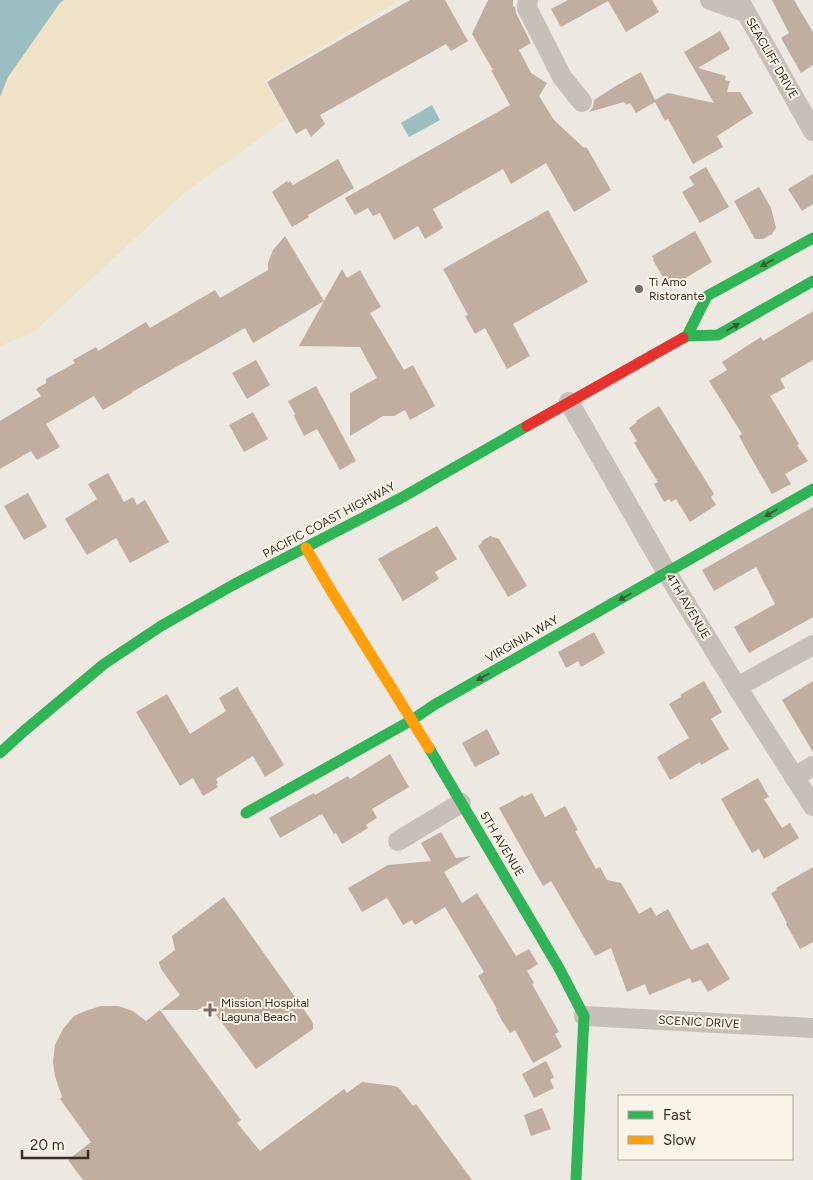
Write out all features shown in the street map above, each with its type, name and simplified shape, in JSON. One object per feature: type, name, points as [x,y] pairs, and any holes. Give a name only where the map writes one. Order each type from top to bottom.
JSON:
[{"type":"main road","points":[[687,336],[707,296],[812,241]]},
{"type":"main road","name":"PACIFIC COAST HIGHWAY","points":[[0,753],[104,664],[154,631],[233,585],[401,498],[687,336],[718,335],[813,281]]},
{"type":"main road","name":"VIRGINIA WAY","points":[[246,813],[412,720],[434,705],[813,489]]},
{"type":"main road","name":"5TH AVENUE","points":[[306,548],[461,802],[559,968],[584,1016]]},
{"type":"main road","points":[[576,1180],[584,1016]]},
{"type":"street","points":[[528,0],[527,8],[562,77],[582,102]]},
{"type":"street","name":"SEACLIFF DRIVE","points":[[710,0],[742,6],[813,131]]},
{"type":"street","name":"4TH AVENUE","points":[[569,402],[667,572],[813,806]]},
{"type":"street","points":[[737,686],[813,645]]},
{"type":"street","points":[[794,777],[813,766]]},
{"type":"street","points":[[398,841],[461,802]]},
{"type":"street","name":"SCENIC DRIVE","points":[[584,1016],[813,1028]]},
{"type":"sand","points":[[64,0],[400,0],[265,81],[287,118],[183,194],[35,331],[0,346],[0,97],[8,77]]},
{"type":"water","points":[[0,0],[64,0],[8,77],[0,97]]},
{"type":"water","points":[[432,105],[440,120],[409,137],[401,123]]},
{"type":"building","points":[[410,0],[445,0],[468,41],[451,51],[446,44],[320,115],[325,124],[311,137],[306,128],[296,134],[267,82]]},
{"type":"building","points":[[488,0],[513,0],[513,6],[531,43],[519,50],[531,73],[547,83],[539,96],[554,120],[583,147],[587,148],[611,190],[574,212],[546,163],[511,184],[503,169],[433,209],[443,228],[425,239],[418,226],[394,240],[380,213],[373,216],[368,208],[355,215],[345,198],[510,105],[491,70],[493,70],[472,34]]},
{"type":"building","points":[[568,0],[652,0],[659,12],[626,32],[608,1],[561,27],[551,9]]},
{"type":"building","points":[[772,0],[794,0],[813,32],[813,65],[801,73],[781,38],[789,33]]},
{"type":"building","points":[[720,31],[730,49],[698,68],[726,76],[725,80],[730,81],[727,92],[740,92],[753,113],[717,136],[723,147],[693,164],[668,119],[665,121],[655,102],[636,113],[630,103],[626,105],[624,102],[589,112],[593,107],[594,100],[641,72],[655,100],[668,93],[714,103],[684,52]]},
{"type":"building","points":[[338,159],[354,188],[308,215],[309,217],[292,227],[272,192],[287,181],[288,183],[290,181],[293,185]]},
{"type":"building","points":[[706,167],[729,207],[700,223],[682,192],[694,185],[689,177]]},
{"type":"building","points":[[813,174],[813,204],[802,211],[788,189]]},
{"type":"building","points":[[759,187],[771,208],[776,228],[772,234],[763,239],[755,239],[734,201]]},
{"type":"building","points":[[548,210],[588,282],[513,324],[530,356],[507,369],[485,328],[475,334],[465,316],[468,315],[443,269]]},
{"type":"building","points":[[695,231],[712,262],[669,288],[652,256]]},
{"type":"building","points":[[285,236],[324,301],[253,343],[245,328],[103,410],[94,396],[46,424],[60,447],[37,460],[31,451],[0,469],[0,421],[41,396],[36,389],[46,383],[46,379],[75,363],[73,360],[96,347],[98,351],[146,322],[150,328],[215,290],[220,298],[268,270],[268,263],[273,250]]},
{"type":"building","points":[[342,269],[347,278],[360,270],[381,307],[370,313],[404,370],[413,365],[435,406],[410,420],[405,410],[394,416],[383,416],[350,436],[350,393],[377,378],[360,347],[299,346]]},
{"type":"building","points":[[813,311],[813,360],[780,379],[785,388],[770,396],[808,461],[785,474],[791,484],[772,494],[739,436],[742,434],[709,381],[727,370],[722,362],[761,337],[763,341]]},
{"type":"building","points":[[256,360],[270,385],[247,399],[232,373]]},
{"type":"building","points":[[316,386],[356,461],[340,470],[317,429],[304,436],[288,401]]},
{"type":"building","points":[[659,406],[714,494],[711,497],[716,505],[690,522],[676,499],[671,502],[669,499],[664,502],[654,484],[658,482],[634,443],[637,441],[629,428],[636,421]]},
{"type":"building","points":[[253,412],[268,439],[244,452],[229,425]]},
{"type":"building","points":[[108,473],[124,502],[133,497],[137,505],[145,500],[169,542],[130,563],[116,538],[87,555],[65,519],[97,499],[88,484]]},
{"type":"building","points":[[28,493],[47,527],[24,540],[4,506]]},
{"type":"building","points":[[813,507],[813,617],[749,653],[734,627],[775,604],[756,567],[714,591],[702,570]]},
{"type":"building","points":[[437,526],[457,559],[435,572],[439,579],[403,601],[378,559]]},
{"type":"building","points":[[490,536],[499,539],[527,586],[508,597],[478,546]]},
{"type":"building","points":[[594,632],[605,653],[581,667],[578,661],[566,668],[558,652]]},
{"type":"building","points":[[704,681],[722,712],[711,719],[729,749],[701,765],[700,762],[670,780],[657,757],[689,738],[669,704]]},
{"type":"building","points":[[813,681],[813,752],[782,700]]},
{"type":"building","points":[[237,687],[284,765],[265,777],[253,756],[216,779],[218,787],[203,796],[193,778],[180,786],[136,712],[167,694],[190,734],[226,711],[219,698]]},
{"type":"building","points":[[487,729],[500,754],[475,767],[462,743]]},
{"type":"building","points":[[390,754],[409,787],[372,809],[377,818],[366,825],[368,828],[342,844],[322,814],[280,838],[269,818],[348,776],[350,779]]},
{"type":"building","points":[[758,778],[769,797],[764,799],[782,828],[790,823],[799,838],[764,859],[759,849],[752,853],[721,799]]},
{"type":"building","points":[[532,793],[545,817],[565,806],[578,830],[575,831],[596,869],[600,867],[607,880],[621,883],[639,914],[651,907],[656,916],[668,909],[691,950],[708,943],[730,979],[708,992],[701,980],[692,983],[690,978],[649,995],[645,984],[627,992],[611,948],[595,956],[551,881],[543,886],[499,808],[523,795],[524,797]]},
{"type":"building","points":[[441,832],[456,858],[471,856],[444,872],[462,903],[477,893],[516,956],[529,949],[538,964],[527,971],[534,983],[532,984],[559,1032],[555,1034],[562,1047],[533,1063],[515,1030],[510,1033],[501,1019],[478,976],[484,972],[445,907],[415,925],[412,920],[403,925],[387,898],[362,912],[348,888],[388,865],[431,861],[421,843]]},
{"type":"building","points":[[813,867],[813,942],[800,949],[771,893],[777,890],[776,888]]},
{"type":"building","points":[[224,897],[313,1024],[313,1029],[256,1069],[209,1005],[197,1010],[161,1010],[180,995],[161,969],[159,962],[175,950],[172,936]]},
{"type":"building","points":[[101,1006],[118,1006],[133,1011],[146,1021],[160,1010],[241,1120],[237,1123],[260,1151],[344,1089],[347,1093],[362,1082],[395,1086],[399,1088],[413,1106],[416,1104],[472,1180],[83,1180],[68,1160],[91,1142],[60,1099],[62,1097],[55,1076],[53,1062],[55,1045],[63,1029],[74,1016]]},
{"type":"building","points":[[546,1061],[554,1077],[550,1080],[554,1088],[534,1098],[522,1074]]},
{"type":"building","points":[[542,1108],[551,1129],[531,1136],[524,1115]]},
{"type":"traffic: fast","points":[[687,336],[707,296],[813,238]]},
{"type":"traffic: fast","points":[[683,338],[687,336],[718,335],[813,281]]},
{"type":"traffic: fast","points":[[0,753],[104,664],[161,626],[233,585],[401,498],[527,426]]},
{"type":"traffic: fast","points":[[246,813],[412,720],[434,705],[813,489]]},
{"type":"traffic: fast","points":[[429,748],[559,968],[584,1016],[576,1180]]},
{"type":"traffic: slow","points":[[306,548],[429,748]]},
{"type":"traffic: jam","points":[[527,426],[683,338]]},
{"type":"place","name":"Ti Amo Ristorante","points":[[639,289]]},
{"type":"place","name":"Mission Hospital Laguna Beach","points":[[210,1010]]}]
